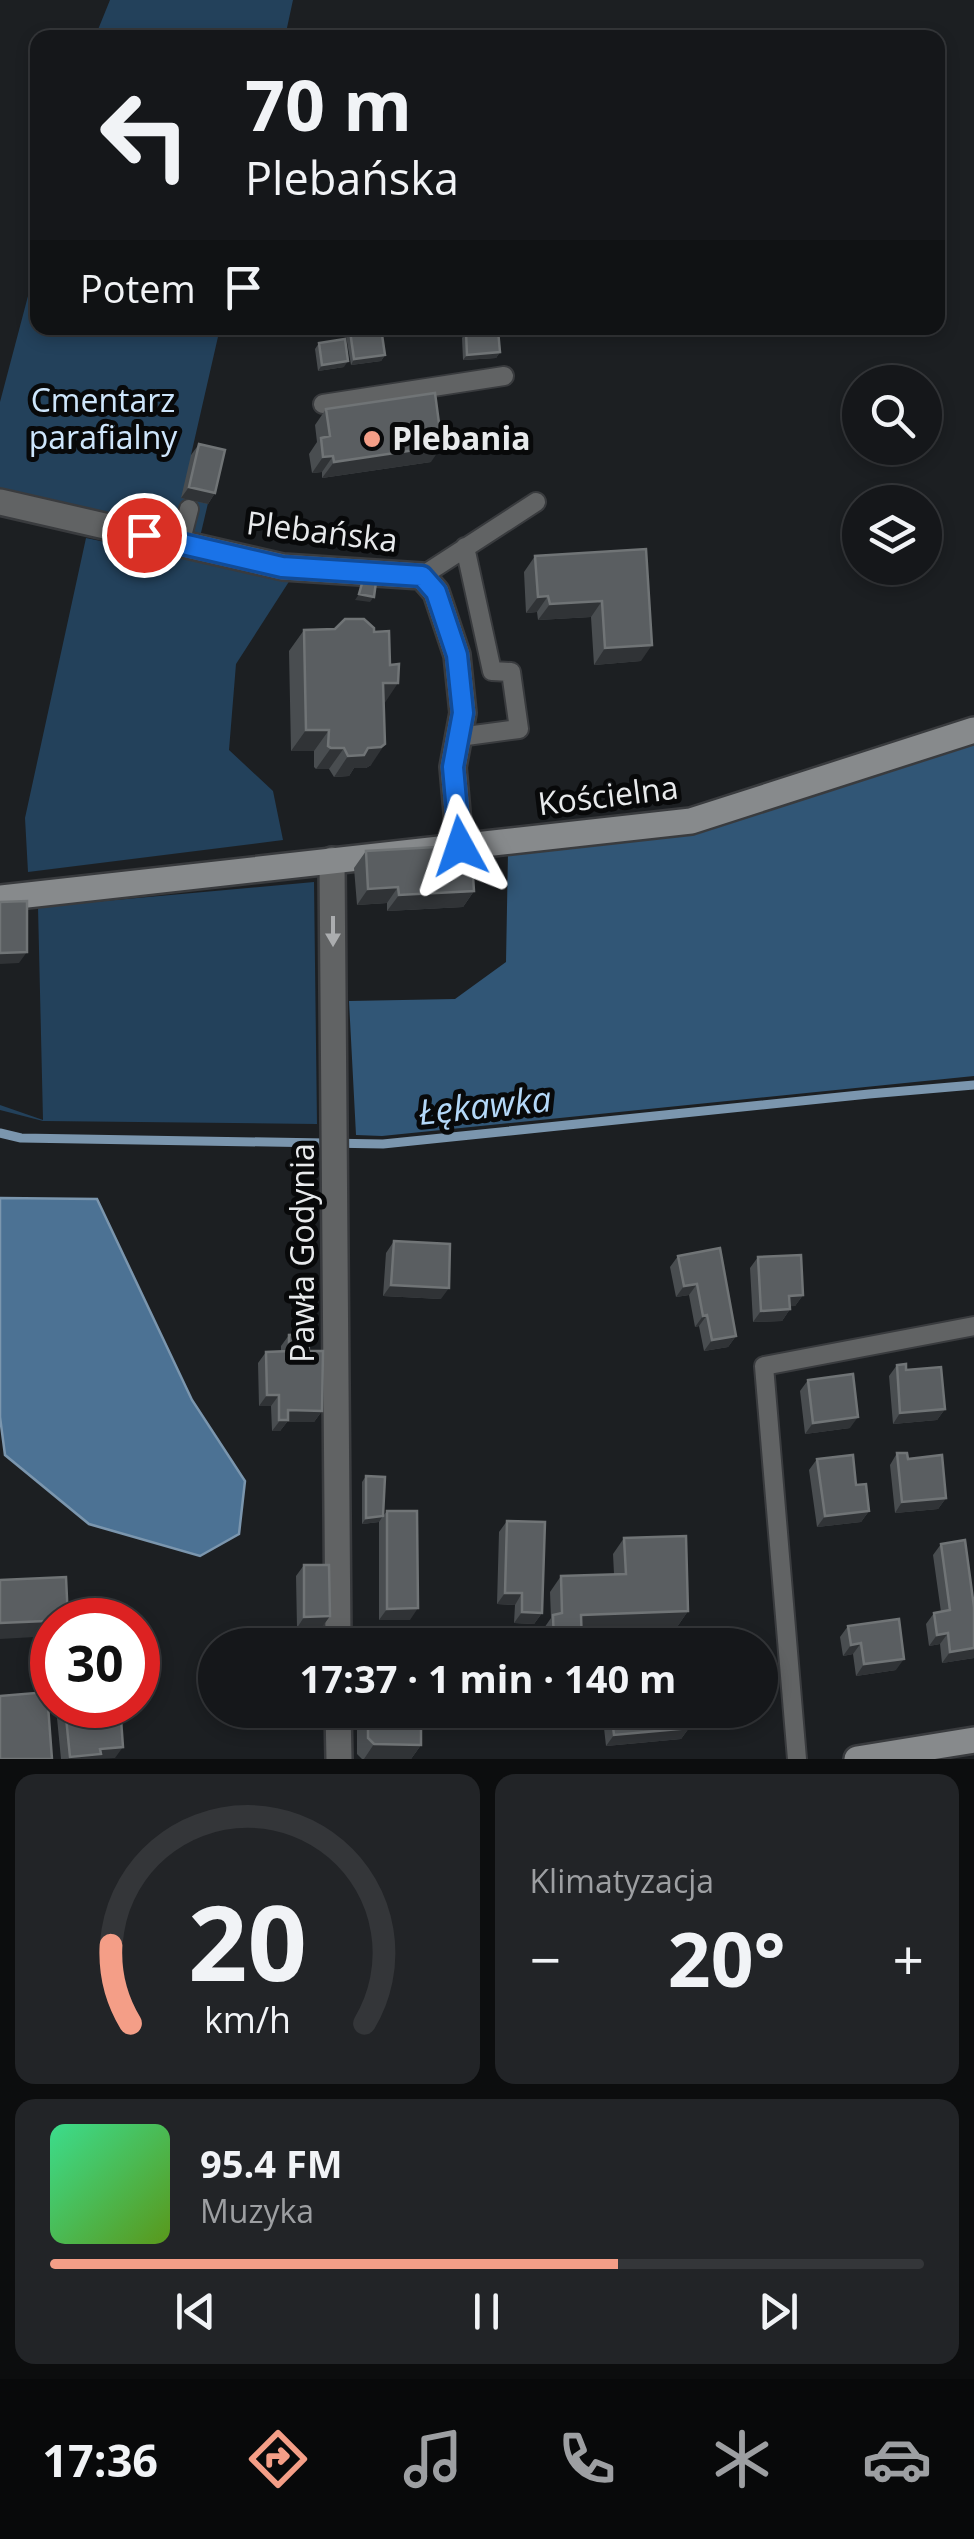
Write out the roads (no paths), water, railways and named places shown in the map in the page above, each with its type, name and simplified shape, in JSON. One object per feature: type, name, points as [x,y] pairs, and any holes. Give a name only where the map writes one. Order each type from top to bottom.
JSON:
[{"type":"street","name":"Plebańska","points":[[0,502],[282,567],[422,576],[436,592],[457,655],[463,713],[453,767],[460,846]]},
{"type":"street","name":"Kościelna","points":[[0,898],[690,821],[974,730]]},
{"type":"street","name":"Pawła Godynia","points":[[332,860],[338,1628]]},
{"type":"street","points":[[338,1728],[339,1759]]},
{"type":"street","points":[[857,1759],[933,1753],[974,1740]]},
{"type":"lane","points":[[324,404],[504,376]]},
{"type":"lane","points":[[422,576],[536,502]]},
{"type":"lane","points":[[180,544],[189,509]]},
{"type":"lane","points":[[459,737],[519,729],[511,672],[492,671],[465,548]]},
{"type":"lane","points":[[797,1759],[764,1366],[974,1326]]},
{"type":"waterway","name":"Łękawka","points":[[0,1133],[21,1138],[383,1144],[974,1085]]},
{"type":"place","name":"Plebania","points":[[372,439]]},
{"type":"park label","name":"Cmentarz parafialny","points":[[103,420]]}]
